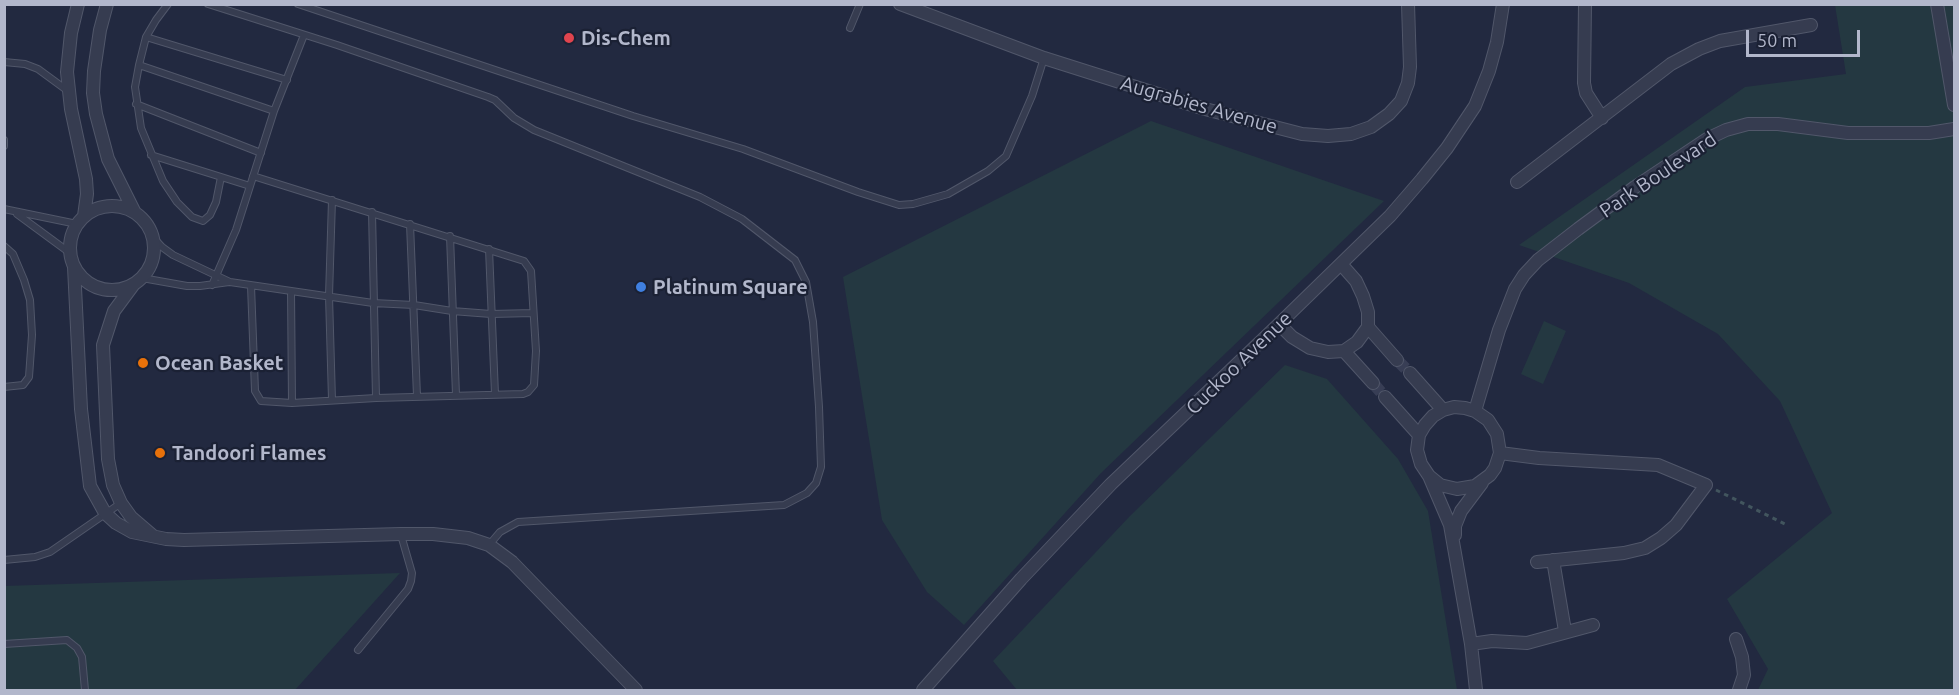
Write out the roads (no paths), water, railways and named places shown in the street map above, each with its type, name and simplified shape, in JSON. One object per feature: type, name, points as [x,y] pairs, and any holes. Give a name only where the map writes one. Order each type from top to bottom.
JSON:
[{"type":"street","points":[[69,4],[71,33]]},
{"type":"street","points":[[78,4],[71,33],[67,72],[68,91],[87,194],[80,220],[70,238],[70,254],[74,267],[81,409],[90,486],[105,513],[116,523],[132,532],[166,539],[228,540],[400,534],[433,534],[468,538],[489,545],[512,562],[636,690]]},
{"type":"street","points":[[107,4],[100,30],[93,93],[108,159],[135,213]]},
{"type":"street","points":[[100,30],[113,4]]},
{"type":"street","name":"Augrabies Avenue","points":[[900,4],[1044,58],[1193,106],[1309,135],[1328,136],[1351,134],[1380,122],[1395,108],[1405,93],[1410,67],[1408,4]]},
{"type":"street","name":"Cuckoo Avenue","points":[[924,690],[1014,588],[1111,484],[1390,216],[1422,179],[1447,148],[1475,106],[1489,71],[1497,42],[1503,4]]},
{"type":"street","points":[[1585,4],[1584,83],[1586,93],[1602,118]]},
{"type":"street","points":[[1937,4],[1954,105]]},
{"type":"street","points":[[1517,182],[1671,64],[1699,49],[1720,41],[1811,25]]},
{"type":"street","name":"Park Boulevard","points":[[1475,411],[1499,330],[1515,289],[1524,275],[1578,229],[1635,187],[1707,139],[1726,130],[1748,124],[1778,124],[1818,131],[1848,133],[1929,133],[1954,129]]},
{"type":"street","points":[[80,220],[95,209],[109,206],[123,207],[135,213],[145,223],[151,235],[153,249],[151,262],[114,311],[103,345],[108,459],[113,485],[121,503],[131,517],[152,536]]},
{"type":"street","points":[[1279,324],[1292,337],[1311,348],[1328,352],[1344,351],[1358,342],[1368,327],[1368,312],[1364,296],[1356,281],[1341,264]]},
{"type":"street","points":[[74,267],[82,278],[94,286],[107,290],[121,289],[138,281]]},
{"type":"street","points":[[1368,327],[1397,360]]},
{"type":"street","points":[[1344,351],[1373,383]]},
{"type":"street","points":[[1410,373],[1443,410]]},
{"type":"street","points":[[1385,397],[1419,435]]},
{"type":"street","points":[[1455,554],[1455,526],[1461,511],[1495,468],[1500,453],[1499,442],[1488,420],[1475,411],[1454,407],[1433,416],[1425,425],[1419,435],[1417,450],[1421,464],[1429,477],[1449,525],[1471,644],[1476,690]]},
{"type":"street","points":[[1500,453],[1539,458],[1658,465],[1706,485],[1676,525],[1646,548],[1624,553],[1537,562]]},
{"type":"street","points":[[1429,477],[1440,485],[1457,489],[1483,482]]},
{"type":"street","points":[[1553,560],[1565,631]]},
{"type":"street","points":[[1471,644],[1492,641],[1527,643],[1593,625]]},
{"type":"street","points":[[1736,639],[1742,657],[1744,675],[1738,690]]},
{"type":"lane","points":[[168,4],[146,37],[139,65],[135,87],[141,128],[163,181],[187,214],[198,220],[206,219],[213,210],[221,177]]},
{"type":"lane","points":[[208,4],[481,93],[495,100],[514,117],[541,134],[700,197],[742,219],[795,260],[806,282],[813,322],[819,407],[821,467],[816,483],[807,493],[784,505],[518,522],[500,532],[489,545]]},
{"type":"lane","points":[[298,4],[633,116],[743,149],[899,205],[912,204],[948,194],[988,171],[1006,156],[1032,96],[1044,58]]},
{"type":"lane","points":[[850,28],[860,4]]},
{"type":"lane","points":[[212,285],[236,230],[274,111],[304,35]]},
{"type":"lane","points":[[146,37],[287,80]]},
{"type":"lane","points":[[4,62],[25,64],[38,69],[68,91]]},
{"type":"lane","points":[[139,65],[274,111]]},
{"type":"lane","points":[[136,104],[261,153]]},
{"type":"lane","points":[[4,140],[4,146]]},
{"type":"lane","points":[[151,155],[250,186]]},
{"type":"lane","points":[[251,286],[256,397],[261,401],[292,403],[417,396],[524,394],[534,385],[536,366],[534,313],[531,271],[527,263],[517,257],[253,176]]},
{"type":"lane","points":[[332,200],[328,296],[332,400]]},
{"type":"lane","points":[[4,210],[80,220]]},
{"type":"lane","points":[[372,212],[376,398]]},
{"type":"lane","points":[[16,213],[70,254]]},
{"type":"lane","points":[[410,224],[417,396]]},
{"type":"lane","points":[[151,235],[173,255],[230,282],[373,303],[414,305],[491,314],[534,313]]},
{"type":"lane","points":[[450,236],[456,395]]},
{"type":"lane","points":[[4,246],[13,254],[24,280],[30,300],[32,335],[29,377],[23,385],[4,387]]},
{"type":"lane","points":[[489,249],[495,394]]},
{"type":"lane","points":[[138,281],[180,285],[212,285],[230,282]]},
{"type":"lane","points":[[291,291],[292,403]]},
{"type":"lane","points":[[4,560],[35,557],[50,552],[121,503]]},
{"type":"lane","points":[[358,650],[408,589],[411,581],[412,573],[400,534]]},
{"type":"lane","points":[[4,644],[67,640],[77,648],[82,657],[85,690]]},
{"type":"tunnel","points":[[1397,360],[1410,373]]},
{"type":"tunnel","points":[[1373,383],[1385,397]]},
{"type":"place","name":"Dis-Chem","points":[[569,38]]},
{"type":"place","name":"Platinum Square","points":[[641,287]]},
{"type":"place","name":"Ocean Basket","points":[[143,363]]},
{"type":"place","name":"Tandoori Flames","points":[[160,453]]}]
